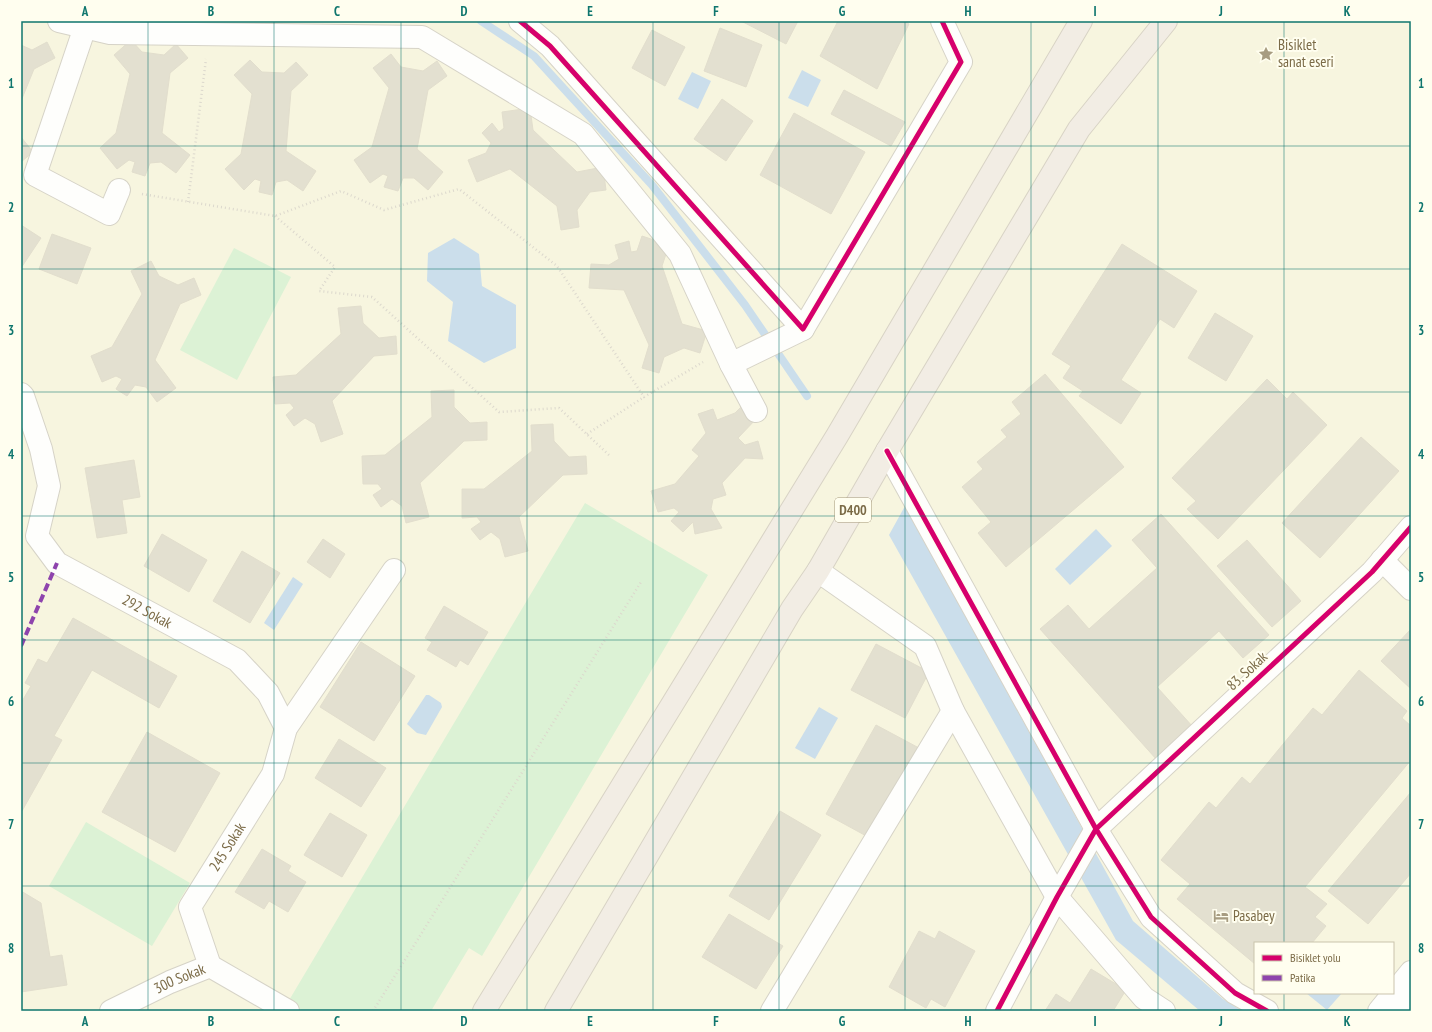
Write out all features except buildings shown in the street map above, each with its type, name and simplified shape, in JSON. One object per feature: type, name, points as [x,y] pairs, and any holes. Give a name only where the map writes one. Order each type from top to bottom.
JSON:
[{"type":"highway","points":[[484,1011],[833,442],[1081,21]]},
{"type":"highway","name":"D400","points":[[556,1011],[792,609],[818,571],[887,451],[1079,128],[1166,21]]},
{"type":"street","points":[[59,21],[110,33],[422,36],[583,134],[680,254],[728,357],[756,411]]},
{"type":"street","points":[[520,21],[550,46],[795,332]]},
{"type":"street","points":[[728,357],[755,352],[795,332],[961,62],[942,21]]},
{"type":"street","points":[[85,27],[35,175],[109,214],[118,190]]},
{"type":"street","name":"292 Sokak","points":[[21,394],[41,449],[49,486],[29,536],[57,563],[237,660],[268,694],[286,728]]},
{"type":"street","points":[[887,451],[1094,832],[1151,917],[1235,992],[1268,1011]]},
{"type":"street","name":"83. Sokak","points":[[998,1011],[1057,898],[1094,832],[1372,572],[1411,527]]},
{"type":"street","points":[[1382,560],[1411,589]]},
{"type":"street","points":[[286,728],[394,570]]},
{"type":"street","points":[[818,571],[925,646],[953,711],[1057,898],[1144,998],[1164,1011]]},
{"type":"street","points":[[772,1011],[953,711]]},
{"type":"street","name":"245 Sokak","points":[[210,966],[190,907],[273,774],[286,728]]},
{"type":"street","name":"300 Sokak","points":[[111,1011],[170,982],[210,966],[288,1011]]},
{"type":"street","points":[[1394,993],[1411,972]]},
{"type":"street","points":[[1379,1011],[1393,994]]},
{"type":"street","points":[[1401,1011],[1411,998]]},
{"type":"path","points":[[188,202],[209,34]]},
{"type":"path","points":[[118,190],[275,216],[341,191],[384,210],[459,189],[557,266],[644,397]]},
{"type":"path","points":[[275,216],[335,267],[319,291],[372,297],[499,412],[559,408],[609,455]]},
{"type":"path","points":[[587,434],[644,397],[728,357]]},
{"type":"path","points":[[373,1011],[641,582]]},
{"type":"shaded area","points":[[21,21],[1411,21],[1411,1011],[21,1011]]},
{"type":"green space","points":[[234,248],[291,277],[237,380],[180,350]]},
{"type":"green space","points":[[585,503],[708,575],[482,956],[469,948],[431,1011],[303,1011],[288,1002]]},
{"type":"green space","points":[[86,822],[190,883],[152,946],[49,886]]},
{"type":"water","points":[[802,70],[821,80],[808,107],[788,98]]},
{"type":"water","points":[[692,72],[711,81],[698,109],[678,99]]},
{"type":"water","points":[[454,238],[479,254],[482,286],[516,305],[516,348],[484,363],[448,341],[453,302],[427,281],[428,253]]},
{"type":"water","points":[[905,506],[1133,921],[1223,999],[1242,1011],[1200,1011],[1116,940],[889,535]]},
{"type":"water","points":[[1096,529],[1112,546],[1070,585],[1055,569]]},
{"type":"water","points":[[293,577],[303,584],[274,630],[264,623]]},
{"type":"water","points":[[426,695],[429,695],[441,703],[442,707],[426,735],[417,733],[407,724]]},
{"type":"water","points":[[819,707],[838,718],[815,759],[795,748]]},
{"type":"water","points":[[1307,994],[1341,994],[1327,1010]]},
{"type":"waterway","points":[[481,21],[534,56],[652,185],[745,305],[807,396]]},
{"type":"marked path","points":[[21,646],[57,563]]},
{"type":"cycle path","points":[[520,21],[550,46],[803,329],[961,62],[942,21]]},
{"type":"cycle path","points":[[887,451],[1096,829],[1151,917],[1235,993],[1267,1011]]},
{"type":"cycle path","points":[[997,1011],[1057,897],[1096,829],[1372,572],[1411,527]]},
{"type":"place","name":"Bisiklet sanat eseri","points":[[1266,54]]},
{"type":"place","name":"Pasabey","points":[[1221,916]]}]
